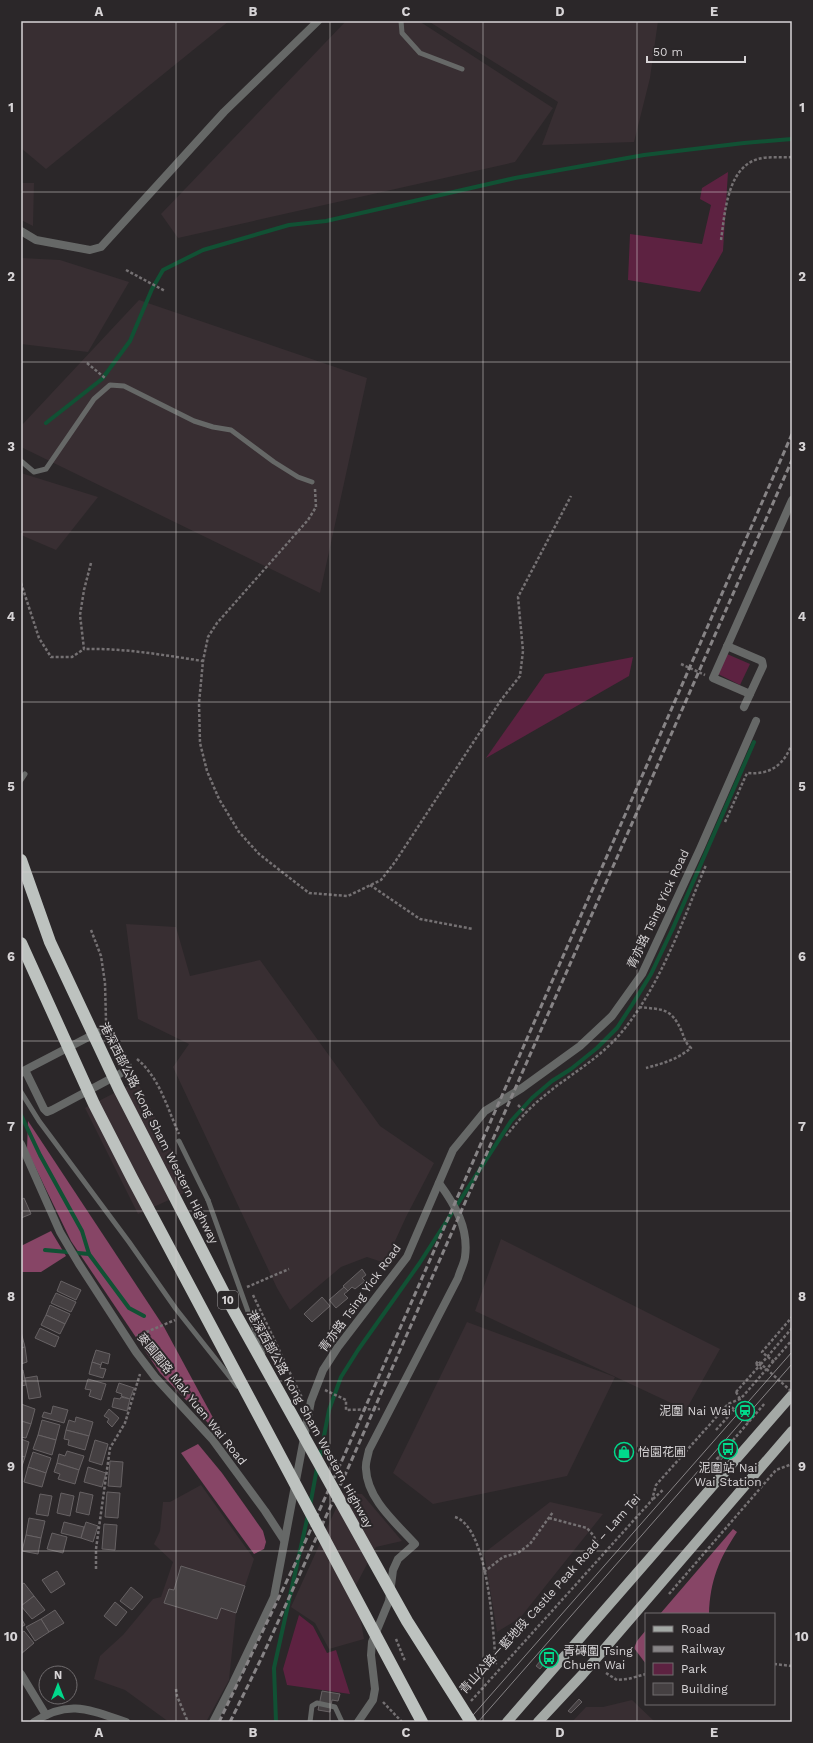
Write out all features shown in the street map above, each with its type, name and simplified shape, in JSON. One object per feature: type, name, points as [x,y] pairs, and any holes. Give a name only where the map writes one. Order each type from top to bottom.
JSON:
[{"type":"highway","name":"港深西部公路 Kong Sham Western Highway","points":[[21,860],[50,942],[119,1089],[225,1295],[407,1621],[471,1722]]},
{"type":"highway","name":"10","points":[[21,944],[94,1104],[249,1400],[422,1722]]},
{"type":"main road","points":[[508,1722],[792,1395]]},
{"type":"main road","points":[[538,1722],[582,1675],[792,1431]]},
{"type":"street","points":[[21,231],[36,240],[90,250],[102,247],[224,112],[318,21]]},
{"type":"street","points":[[750,694],[713,678],[792,500]]},
{"type":"street","points":[[727,646],[762,661],[763,666],[744,707]]},
{"type":"street","name":"青亦路 Tsing Yick Road","points":[[213,1722],[274,1598],[311,1401],[323,1370],[338,1347],[407,1257],[453,1150],[485,1111],[522,1088],[580,1046],[612,1016],[642,974],[697,856],[756,721]]},
{"type":"street","points":[[102,1030],[110,1031],[128,1066],[127,1070],[47,1112],[23,1072],[102,1030]]},
{"type":"street","name":"麥園圍路 Mak Yuen Wai Road","points":[[21,1144],[60,1232],[87,1277],[136,1352],[155,1377],[212,1439],[265,1511],[284,1540]]},
{"type":"street","points":[[358,1722],[373,1700],[374,1693],[371,1656],[372,1642],[389,1600],[393,1570],[398,1559],[415,1544],[381,1506],[371,1488],[366,1468],[369,1450],[458,1278],[465,1258],[462,1221],[451,1199],[439,1183]]},
{"type":"street","points":[[21,1674],[46,1715]]},
{"type":"street","points":[[34,1722],[46,1715],[62,1709],[77,1707],[126,1722]]},
{"type":"lane","points":[[401,21],[402,33],[420,53],[462,69]]},
{"type":"lane","points":[[21,461],[34,472],[46,469],[94,399],[110,385],[113,385],[124,386],[194,421],[213,427],[231,430],[274,462],[298,476],[312,482]]},
{"type":"lane","points":[[21,780],[25,774]]},
{"type":"lane","points":[[21,1092],[39,1121],[129,1242],[176,1309],[249,1400]]},
{"type":"lane","points":[[179,1141],[208,1200],[274,1384]]},
{"type":"lane","points":[[310,1722],[312,1706],[318,1703],[333,1705],[342,1722]]},
{"type":"path","points":[[721,240],[727,198],[741,168],[758,159],[792,157]]},
{"type":"path","points":[[126,270],[165,291]]},
{"type":"path","points":[[87,363],[113,385]]},
{"type":"path","points":[[312,482],[316,491],[316,507],[308,520],[217,623],[208,637],[203,661],[199,702],[200,743],[207,771],[219,799],[239,832],[259,854],[309,893],[348,896],[381,880],[395,862],[501,700],[520,676],[523,651],[518,597],[571,496]]},
{"type":"path","points":[[84,649],[80,615],[84,590],[91,563]]},
{"type":"path","points":[[21,583],[39,638],[51,657],[72,657],[84,649],[104,649],[149,652],[203,661]]},
{"type":"path","points":[[681,664],[713,678]]},
{"type":"path","points":[[723,827],[747,773],[756,774],[774,770],[784,760],[792,746]]},
{"type":"path","points":[[506,1136],[526,1113],[543,1097],[585,1067],[621,1033],[648,992],[676,938],[707,861]]},
{"type":"path","points":[[370,885],[420,919],[473,929]]},
{"type":"path","points":[[91,930],[101,956],[105,983],[106,1030]]},
{"type":"path","points":[[639,1007],[668,1012],[677,1022],[685,1040],[691,1048],[678,1058],[646,1068]]},
{"type":"path","points":[[518,1105],[526,1113]]},
{"type":"path","points":[[774,1362],[762,1352],[792,1317]]},
{"type":"path","points":[[740,1399],[736,1392],[792,1328]]},
{"type":"path","name":"青山公路－藍地段 Castle Peak Road – Lam Tei","points":[[467,1705],[652,1500],[656,1485],[728,1404],[740,1399],[792,1340]]},
{"type":"path","points":[[762,1369],[756,1364],[758,1362],[792,1392]]},
{"type":"path","points":[[96,1569],[96,1549],[110,1448],[125,1423],[140,1376],[139,1371]]},
{"type":"path","points":[[325,1390],[346,1400],[346,1410],[391,1408]]},
{"type":"path","points":[[710,1467],[765,1403]]},
{"type":"path","points":[[728,1404],[749,1422]]},
{"type":"path","points":[[716,1430],[734,1410]]},
{"type":"path","points":[[667,1596],[776,1470],[792,1464]]},
{"type":"path","points":[[652,1500],[664,1489]]},
{"type":"path","points":[[484,1572],[503,1557],[518,1553],[530,1544],[553,1512]]},
{"type":"path","points":[[455,1518],[461,1519],[475,1538],[481,1552],[489,1599],[496,1665]]},
{"type":"path","points":[[549,1518],[587,1528],[594,1535],[599,1546]]},
{"type":"path","points":[[775,1664],[792,1666]]},
{"type":"path","points":[[606,1673],[617,1680],[628,1679],[645,1674]]},
{"type":"path","points":[[176,1689],[177,1696],[188,1722]]},
{"type":"shaded area","points":[[21,21],[229,21],[46,169],[21,148]]},
{"type":"shaded area","points":[[346,21],[419,21],[553,108],[515,162],[178,238],[161,214]]},
{"type":"shaded area","points":[[428,21],[658,21],[650,78],[634,142],[542,145],[558,102]]},
{"type":"shaded area","points":[[21,183],[34,183],[33,226],[21,220]]},
{"type":"shaded area","points":[[21,258],[60,260],[129,282],[88,352],[21,344]]},
{"type":"shaded area","points":[[139,300],[367,378],[320,593],[21,447],[21,426]]},
{"type":"shaded area","points":[[21,473],[98,497],[56,550],[21,535]]},
{"type":"shaded area","points":[[126,924],[176,927],[190,976],[260,960],[380,1126],[434,1163],[406,1217],[385,1263],[367,1257],[341,1267],[290,1310],[277,1288],[173,1067],[189,1044],[138,1019]]},
{"type":"shaded area","points":[[135,1077],[191,1190],[138,1214],[85,1108],[130,1085],[128,1081]]},
{"type":"shaded area","points":[[28,1121],[164,1327],[217,1425],[211,1426],[160,1373],[71,1241],[27,1150]]},
{"type":"shaded area","points":[[51,1231],[66,1256],[41,1272],[21,1272],[21,1246]]},
{"type":"shaded area","points":[[501,1239],[720,1349],[686,1410],[475,1311]]},
{"type":"shaded area","points":[[467,1322],[615,1377],[567,1476],[433,1504],[393,1473]]},
{"type":"shaded area","points":[[198,1444],[222,1473],[263,1531],[266,1542],[264,1549],[254,1554],[181,1453]]},
{"type":"shaded area","points":[[201,1485],[254,1559],[236,1613],[229,1680],[206,1722],[169,1722],[125,1690],[94,1679],[100,1656],[123,1635],[153,1599],[161,1597],[173,1562],[154,1544],[160,1531],[163,1502],[170,1502]]},
{"type":"shaded area","points":[[343,1493],[362,1494],[402,1541],[376,1547],[355,1587],[364,1639],[329,1649],[315,1623],[291,1607]]},
{"type":"shaded area","points":[[550,1502],[603,1514],[520,1618],[497,1632],[484,1553]]},
{"type":"shaded area","points":[[733,1529],[737,1532],[720,1561],[711,1591],[709,1613],[661,1613]]},
{"type":"shaded area","points":[[645,1631],[645,1663],[634,1648],[637,1641]]},
{"type":"shaded area","points":[[632,1700],[655,1722],[572,1722],[586,1707],[603,1707]]},
{"type":"green space","points":[[728,172],[723,251],[700,292],[628,280],[630,234],[702,244],[711,205],[700,199],[702,188]]},
{"type":"green space","points":[[727,654],[750,664],[740,685],[718,674]]},
{"type":"green space","points":[[633,657],[629,676],[486,758],[545,674]]},
{"type":"green space","points":[[299,1615],[313,1626],[327,1653],[336,1650],[350,1694],[287,1685],[283,1669]]},
{"type":"building","points":[[24,1198],[31,1214],[21,1218],[21,1200]]},
{"type":"building","points":[[362,1269],[366,1275],[362,1278],[365,1281],[355,1289],[352,1287],[348,1291],[343,1286]]},
{"type":"building","points":[[61,1281],[81,1290],[76,1300],[57,1291]]},
{"type":"building","points":[[344,1287],[348,1291],[344,1294],[348,1298],[336,1308],[329,1300]]},
{"type":"building","points":[[56,1293],[76,1302],[71,1312],[51,1303]]},
{"type":"building","points":[[322,1297],[330,1306],[312,1322],[304,1314]]},
{"type":"building","points":[[50,1305],[70,1314],[65,1324],[46,1315]]},
{"type":"building","points":[[46,1315],[65,1324],[60,1334],[41,1325]]},
{"type":"building","points":[[40,1328],[59,1337],[55,1347],[35,1338]]},
{"type":"building","points":[[21,1332],[25,1347],[21,1348]]},
{"type":"building","points":[[25,1347],[27,1362],[21,1364],[21,1348]]},
{"type":"building","points":[[96,1350],[110,1354],[108,1364],[102,1362],[101,1365],[92,1362]]},
{"type":"building","points":[[92,1362],[101,1365],[100,1368],[106,1369],[103,1378],[89,1374]]},
{"type":"building","points":[[21,1370],[23,1370],[26,1385],[21,1386]]},
{"type":"building","points":[[37,1376],[41,1397],[29,1399],[25,1378]]},
{"type":"building","points":[[88,1379],[106,1384],[101,1400],[89,1396],[91,1390],[85,1389]]},
{"type":"building","points":[[119,1383],[134,1388],[130,1399],[121,1396],[122,1394],[116,1392]]},
{"type":"building","points":[[121,1397],[130,1399],[127,1411],[112,1407],[114,1398],[120,1399]]},
{"type":"building","points":[[21,1404],[35,1409],[31,1424],[21,1421]]},
{"type":"building","points":[[53,1406],[68,1410],[64,1423],[42,1417],[44,1412],[51,1414]]},
{"type":"building","points":[[109,1409],[119,1418],[112,1427],[107,1422],[109,1419],[104,1416]]},
{"type":"building","points":[[76,1417],[93,1422],[89,1436],[66,1430],[69,1420],[75,1422]]},
{"type":"building","points":[[42,1420],[60,1425],[56,1440],[38,1435]]},
{"type":"building","points":[[21,1421],[31,1424],[26,1438],[21,1437]]},
{"type":"building","points":[[66,1430],[89,1436],[85,1450],[68,1445],[69,1440],[64,1439]]},
{"type":"building","points":[[38,1435],[56,1440],[52,1455],[33,1449]]},
{"type":"building","points":[[21,1439],[29,1442],[25,1457],[21,1456]]},
{"type":"building","points":[[95,1440],[108,1444],[102,1465],[89,1461]]},
{"type":"building","points":[[729,1443],[733,1446],[720,1461],[717,1459]]},
{"type":"building","points":[[67,1451],[84,1456],[79,1470],[57,1463],[59,1454],[65,1456]]},
{"type":"building","points":[[33,1452],[51,1458],[46,1473],[28,1467]]},
{"type":"building","points":[[21,1456],[25,1457],[21,1469]]},
{"type":"building","points":[[110,1461],[123,1462],[121,1487],[108,1486]]},
{"type":"building","points":[[57,1463],[79,1470],[75,1484],[58,1479],[60,1474],[54,1472]]},
{"type":"building","points":[[28,1467],[46,1473],[42,1487],[24,1482]]},
{"type":"building","points":[[88,1467],[106,1473],[102,1487],[84,1482]]},
{"type":"building","points":[[80,1492],[93,1495],[89,1515],[76,1512]]},
{"type":"building","points":[[107,1492],[120,1493],[118,1518],[105,1517]]},
{"type":"building","points":[[61,1493],[74,1496],[70,1516],[57,1513]]},
{"type":"building","points":[[40,1494],[52,1496],[48,1516],[36,1514]]},
{"type":"building","points":[[29,1518],[45,1521],[41,1538],[26,1535]]},
{"type":"building","points":[[64,1522],[84,1527],[81,1538],[61,1533]]},
{"type":"building","points":[[86,1522],[98,1526],[93,1542],[81,1538]]},
{"type":"building","points":[[104,1524],[117,1525],[115,1550],[102,1549]]},
{"type":"building","points":[[52,1533],[67,1537],[63,1553],[47,1549]]},
{"type":"building","points":[[26,1535],[41,1538],[38,1554],[22,1551]]},
{"type":"building","points":[[181,1566],[245,1586],[236,1613],[221,1608],[217,1619],[164,1603],[169,1589],[174,1590]]},
{"type":"building","points":[[57,1571],[65,1584],[51,1593],[42,1580]]},
{"type":"building","points":[[24,1583],[34,1596],[21,1606],[21,1585]]},
{"type":"building","points":[[131,1587],[143,1597],[132,1610],[120,1601]]},
{"type":"building","points":[[34,1596],[45,1610],[32,1619],[21,1606]]},
{"type":"building","points":[[115,1602],[127,1612],[116,1626],[104,1616]]},
{"type":"building","points":[[55,1610],[64,1623],[49,1632],[41,1619]]},
{"type":"building","points":[[21,1618],[25,1625],[21,1627]]},
{"type":"building","points":[[41,1619],[49,1632],[35,1641],[26,1627]]},
{"type":"building","points":[[24,1631],[34,1643],[21,1654],[21,1633]]},
{"type":"building","points":[[551,1648],[554,1651],[540,1669],[536,1666]]},
{"type":"building","points":[[322,1691],[340,1694],[338,1701],[332,1700],[330,1712],[318,1710]]},
{"type":"building","points":[[579,1699],[582,1702],[571,1713],[568,1711]]},
{"type":"waterway","points":[[46,423],[102,379],[130,341],[152,289],[163,270],[203,250],[289,225],[326,221],[515,178],[644,155],[792,139]]},
{"type":"waterway","points":[[320,1457],[329,1410],[341,1377],[358,1350],[419,1264],[511,1121],[532,1098],[552,1081],[571,1069],[597,1048],[617,1028],[651,974],[673,928],[754,742]]},
{"type":"waterway","points":[[21,1115],[40,1155],[82,1231],[89,1254]]},
{"type":"waterway","points":[[45,1250],[89,1254],[129,1308],[144,1316]]},
{"type":"waterway","points":[[310,1506],[317,1468]]},
{"type":"waterway","points":[[276,1722],[274,1668],[308,1515]]},
{"type":"tram line","points":[[467,1722],[792,1352]]},
{"type":"tram line","points":[[478,1722],[792,1364]]},
{"type":"railway","points":[[219,1722],[295,1564],[344,1456],[792,434]]},
{"type":"railway","points":[[230,1722],[262,1657],[349,1466],[792,460]]},
{"type":"place","name":"泥圍 Nai Wai","points":[[745,1411]]},
{"type":"place","name":"泥圍站 Nai Wai Station","points":[[728,1449]]},
{"type":"place","name":"怡園花圃","points":[[624,1452]]},
{"type":"place","name":"青磚圍 Tsing Chuen Wai","points":[[549,1658]]}]
